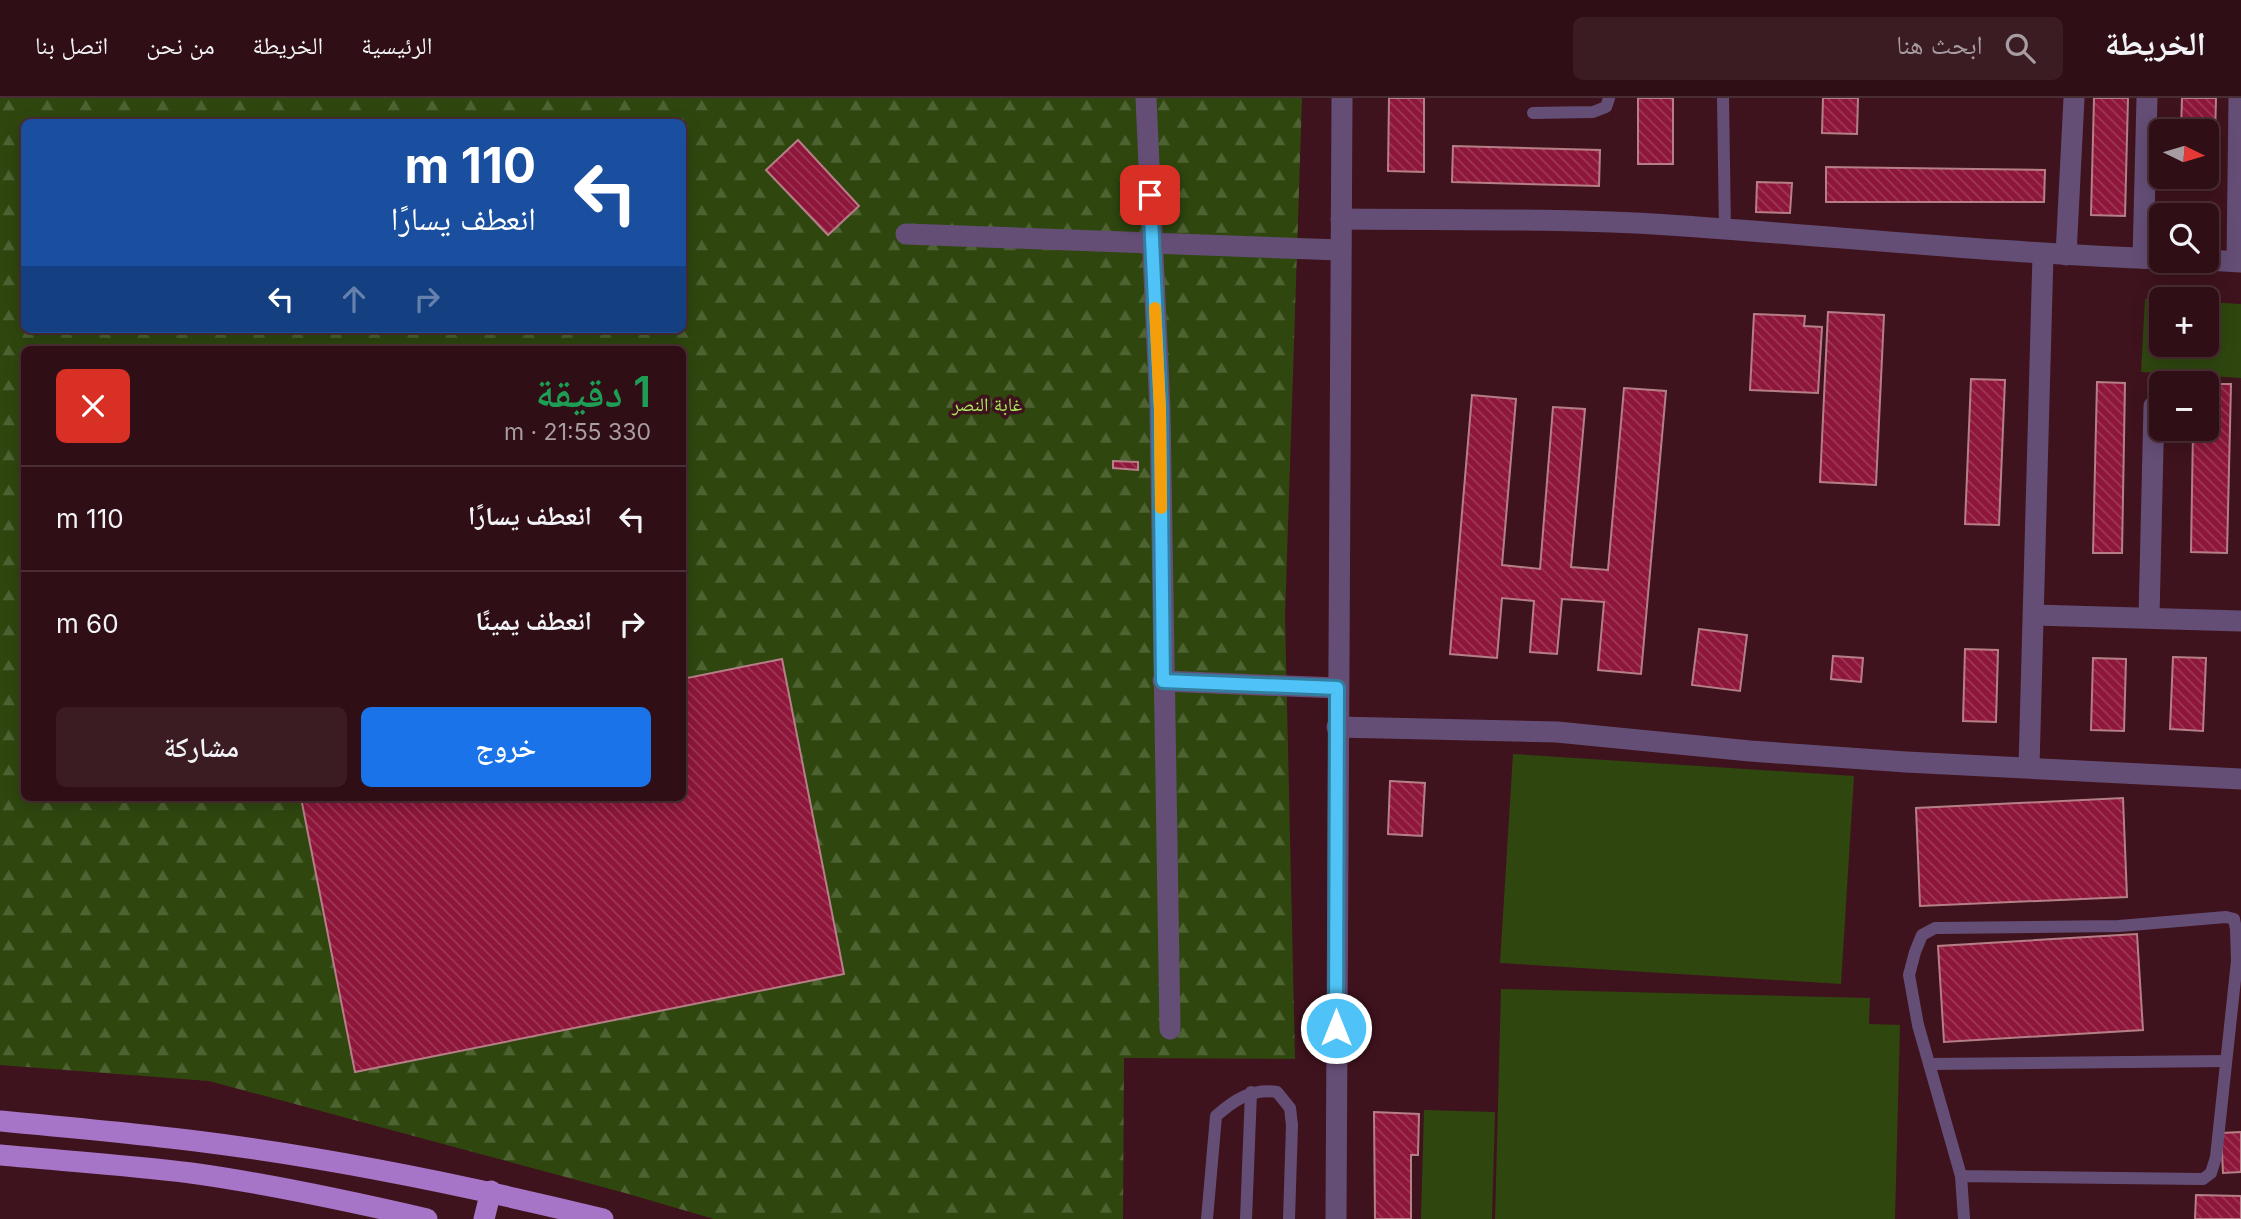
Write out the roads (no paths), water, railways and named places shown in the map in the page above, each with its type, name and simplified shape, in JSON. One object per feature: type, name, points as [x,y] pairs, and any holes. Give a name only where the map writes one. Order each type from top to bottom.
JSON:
[{"type":"main road","points":[[0,1121],[195,1141],[281,1153],[491,1191],[603,1219]]},
{"type":"main road","points":[[188,1173],[195,1141]]},
{"type":"main road","points":[[0,1155],[188,1173],[285,1189],[427,1219]]},
{"type":"main road","points":[[484,1219],[491,1191]]},
{"type":"street","points":[[1146,98],[1160,410],[1170,1029]]},
{"type":"street","points":[[1336,1219],[1342,98]]},
{"type":"street","points":[[2066,255],[2074,98]]},
{"type":"street","points":[[2147,98],[2150,203]]},
{"type":"street","points":[[2219,261],[2239,262],[2240,107]]},
{"type":"street","points":[[1341,219],[1552,220],[1725,229],[2043,254],[2149,259]]},
{"type":"street","points":[[906,234],[1340,250]]},
{"type":"street","points":[[2029,767],[2043,254]]},
{"type":"street","points":[[2149,617],[2153,441]]},
{"type":"street","points":[[2034,615],[2241,621]]},
{"type":"street","points":[[1163,681],[1337,688]]},
{"type":"street","points":[[1337,727],[1557,732],[1750,751],[1906,762],[2241,779]]},
{"type":"lane","points":[[1532,113],[1593,112],[1606,107],[1609,98]]},
{"type":"lane","points":[[1723,98],[1725,229]]},
{"type":"lane","points":[[1961,1176],[2203,1179],[2211,1173],[2216,1157],[2237,961],[2234,919],[2226,917],[2119,926],[1935,928],[1922,934],[1914,952],[1909,975],[1918,1025],[1961,1176],[1964,1219]]},
{"type":"lane","points":[[1929,1064],[2225,1061]]},
{"type":"lane","points":[[1207,1219],[1216,1116],[1251,1092],[1265,1090],[1277,1092],[1290,1108],[1292,1125],[1289,1219]]},
{"type":"lane","points":[[1246,1219],[1251,1092]]},
{"type":"park label","name":"غابة النصر","points":[[987,404]]}]
